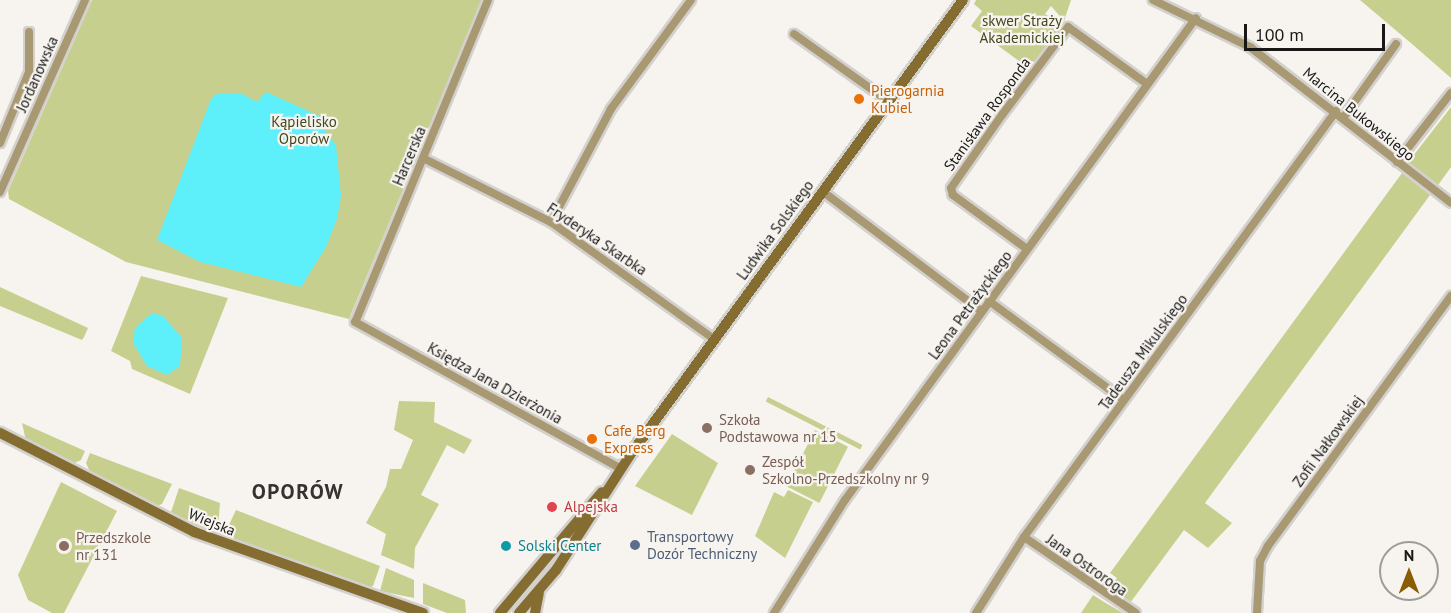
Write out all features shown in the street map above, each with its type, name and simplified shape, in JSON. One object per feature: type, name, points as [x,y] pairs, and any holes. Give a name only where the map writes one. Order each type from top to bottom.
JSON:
[{"type":"main road","name":"Ludwika Solskiego","points":[[500,613],[614,479],[963,0]]},
{"type":"main road","name":"Wiejska","points":[[0,433],[194,532],[423,613]]},
{"type":"main road","name":"Ludwika Solskiego","points":[[519,613],[542,587],[594,517],[614,479]]},
{"type":"main road","points":[[535,613],[542,587]]},
{"type":"street","name":"Jordanowska","points":[[0,192],[85,0]]},
{"type":"street","name":"Harcerska","points":[[355,322],[488,0]]},
{"type":"street","points":[[551,222],[611,109],[691,0]]},
{"type":"street","name":"Marcina Bukowskiego","points":[[1153,0],[1196,18],[1250,47],[1336,111],[1451,203]]},
{"type":"street","name":"Leona Petrażyckiego","points":[[774,613],[821,534],[1196,18]]},
{"type":"street","name":"Stanisława Rosponda","points":[[1027,249],[953,195],[951,188],[1002,116],[1068,27],[1147,84]]},
{"type":"street","points":[[0,143],[29,72],[29,32]]},
{"type":"street","points":[[794,34],[888,101]]},
{"type":"street","points":[[1343,118],[1396,44]]},
{"type":"street","points":[[1397,162],[1451,93]]},
{"type":"street","name":"Tadeusza Mikulskiego","points":[[976,613],[1024,537],[1336,111]]},
{"type":"street","name":"Fryderyka Skarbka","points":[[423,158],[551,222],[714,339]]},
{"type":"street","points":[[822,191],[981,311]]},
{"type":"street","name":"Zofii Nałkowskiej","points":[[1257,613],[1260,561],[1268,546],[1451,296]]},
{"type":"street","points":[[989,301],[1124,400]]},
{"type":"street","name":"Księdza Jana Dzierżonia","points":[[355,322],[621,469]]},
{"type":"street","name":"Jana Ostroroga","points":[[1024,537],[1136,613]]},
{"type":"green space","name":"Kąpielisko Oporów","points":[[92,0],[482,0],[349,319],[126,262],[9,199],[8,191]]},
{"type":"green space","name":"skwer Straży Akademickiej","points":[[976,0],[1071,0],[1064,21],[1051,6],[1045,14],[1063,23],[1030,69],[971,26],[982,11],[974,4]]},
{"type":"green space","points":[[1360,0],[1451,0],[1451,78],[1412,44]]},
{"type":"green space","points":[[1451,107],[1451,167],[1436,188],[1406,165]]},
{"type":"green space","points":[[1402,173],[1430,195],[1205,503],[1232,523],[1208,548],[1184,530],[1130,603],[1100,585],[1105,580],[1112,585],[1117,578],[1110,573]]},
{"type":"green space","points":[[141,276],[228,298],[190,394],[132,369],[130,361],[111,351]]},
{"type":"green space","points":[[0,287],[88,328],[84,337],[82,340],[0,306]]},
{"type":"green space","points":[[768,397],[862,445],[860,450],[766,401]]},
{"type":"green space","points":[[399,401],[435,402],[434,422],[472,440],[464,454],[447,445],[421,495],[439,504],[415,548],[414,569],[381,555],[386,534],[366,523],[386,487],[390,469],[401,469],[413,440],[394,430]]},
{"type":"green space","points":[[22,423],[85,451],[81,460],[72,464],[26,441]]},
{"type":"green space","points":[[815,430],[848,447],[819,503],[786,486]]},
{"type":"green space","points":[[672,434],[718,463],[692,515],[635,486]]},
{"type":"green space","points":[[90,453],[172,484],[162,504],[154,507],[91,474],[86,463]]},
{"type":"green space","name":"Przedszkole nr 131","points":[[61,482],[117,511],[64,613],[52,613],[28,600],[18,575]]},
{"type":"green space","points":[[179,488],[220,503],[218,527],[209,531],[170,515]]},
{"type":"green space","points":[[788,490],[813,502],[785,558],[755,536],[774,492],[784,497]]},
{"type":"green space","points":[[236,510],[380,566],[373,586],[366,589],[232,539],[227,529]]},
{"type":"green space","points":[[386,568],[414,580],[414,598],[380,591]]},
{"type":"green space","points":[[423,583],[465,600],[466,613],[447,613],[423,604]]},
{"type":"green space","points":[[1093,595],[1104,602],[1123,613],[1081,613]]},
{"type":"water","points":[[266,92],[324,118],[321,126],[336,145],[341,196],[337,219],[326,247],[301,287],[200,262],[157,240],[211,99],[217,94],[240,93],[257,102]]},
{"type":"water","points":[[152,313],[163,316],[182,338],[180,366],[167,375],[147,366],[133,343],[135,328]]},
{"type":"place","name":"Pierogarnia Kubiel","points":[[859,99]]},
{"type":"place","name":"Szkoła Podstawowa nr 15","points":[[707,428]]},
{"type":"place","name":"Cafe Berg Express","points":[[592,439]]},
{"type":"place","name":"Zespół Szkolno-Przedszkolny nr 9","points":[[750,470]]},
{"type":"place","name":"Alpejska","points":[[552,507]]},
{"type":"place","name":"Transportowy Dozór Techniczny","points":[[635,545]]},
{"type":"place","name":"Przedszkole nr 131","points":[[64,546]]},
{"type":"place","name":"Solski Center","points":[[506,546]]},
{"type":"district","name":"OPORÓW","points":[[298,492]]}]
